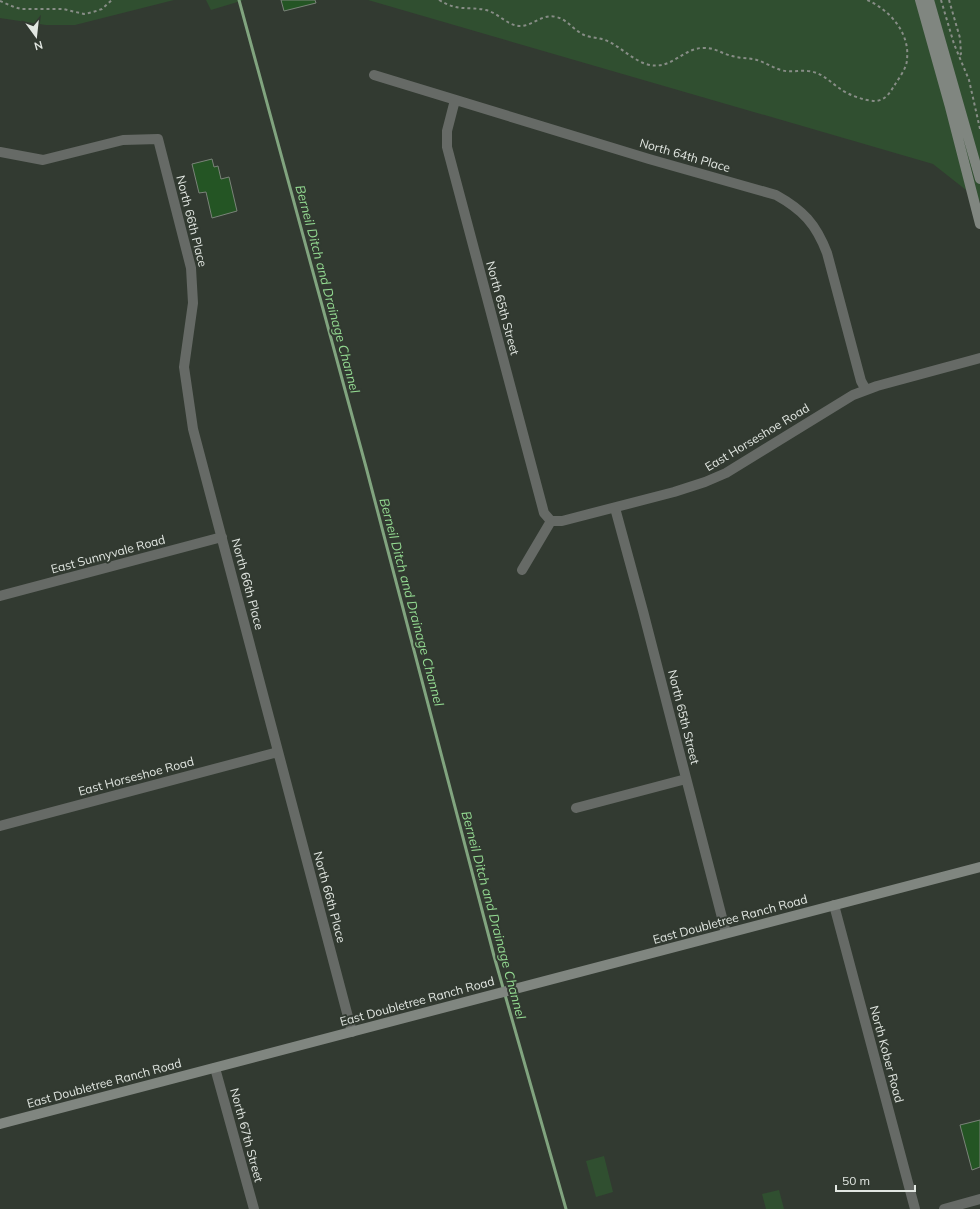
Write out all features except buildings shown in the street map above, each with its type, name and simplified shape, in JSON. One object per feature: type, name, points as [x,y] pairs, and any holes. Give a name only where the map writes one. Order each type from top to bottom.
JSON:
[{"type":"main road","points":[[926,0],[980,179]]},
{"type":"main road","points":[[926,0],[950,107],[980,224]]},
{"type":"main road","name":"East Doubletree Ranch Road","points":[[0,1124],[980,867]]},
{"type":"street","name":"North 64th Place","points":[[374,75],[649,159],[776,195],[792,204],[804,214],[822,240],[827,253],[861,381],[866,390]]},
{"type":"street","name":"North 65th Street","points":[[455,100],[446,131],[447,147],[544,513],[551,521]]},
{"type":"street","name":"North 66th Place","points":[[0,152],[43,160],[123,140],[158,139],[191,268],[193,303],[184,367],[193,429],[352,1032]]},
{"type":"street","name":"East Horseshoe Road","points":[[551,521],[562,521],[615,508],[705,482],[726,473],[853,395],[877,386],[980,358]]},
{"type":"street","name":"North 65th Street","points":[[615,508],[726,933]]},
{"type":"street","points":[[522,570],[551,521]]},
{"type":"street","name":"East Sunnyvale Road","points":[[0,596],[222,537]]},
{"type":"street","name":"East Horseshoe Road","points":[[0,826],[278,752]]},
{"type":"street","points":[[576,808],[686,779]]},
{"type":"street","name":"North Kober Road","points":[[834,905],[915,1209]]},
{"type":"street","name":"North 67th Street","points":[[215,1068],[254,1209]]},
{"type":"street","points":[[944,1209],[980,1199]]},
{"type":"path","points":[[0,1],[14,8],[63,9],[84,14],[102,9],[112,0]]},
{"type":"path","points":[[440,0],[454,8],[486,10],[517,26],[524,26],[550,16],[557,17],[572,26],[578,32],[604,40],[623,50],[631,57],[654,66],[669,64],[697,48],[705,48],[733,57],[760,61],[782,71],[815,72],[826,77],[845,92],[868,100],[876,101],[890,93],[908,60],[906,40],[898,24],[885,11],[867,0]]},
{"type":"path","points":[[941,0],[954,44],[973,92],[975,111],[980,124],[980,129]]},
{"type":"path","points":[[949,0],[961,45],[961,54],[958,55]]},
{"type":"green space","points":[[0,0],[174,0],[75,25],[46,25],[0,18]]},
{"type":"green space","points":[[206,0],[244,0],[211,10]]},
{"type":"green space","points":[[368,0],[980,0],[980,201],[933,164]]},
{"type":"green space","points":[[604,1156],[613,1192],[596,1197],[586,1161]]},
{"type":"green space","points":[[779,1190],[784,1209],[766,1209],[762,1194]]},
{"type":"waterway","name":"Berneil Ditch and Drainage Channel","points":[[239,0],[366,467],[494,956],[566,1209]]}]
